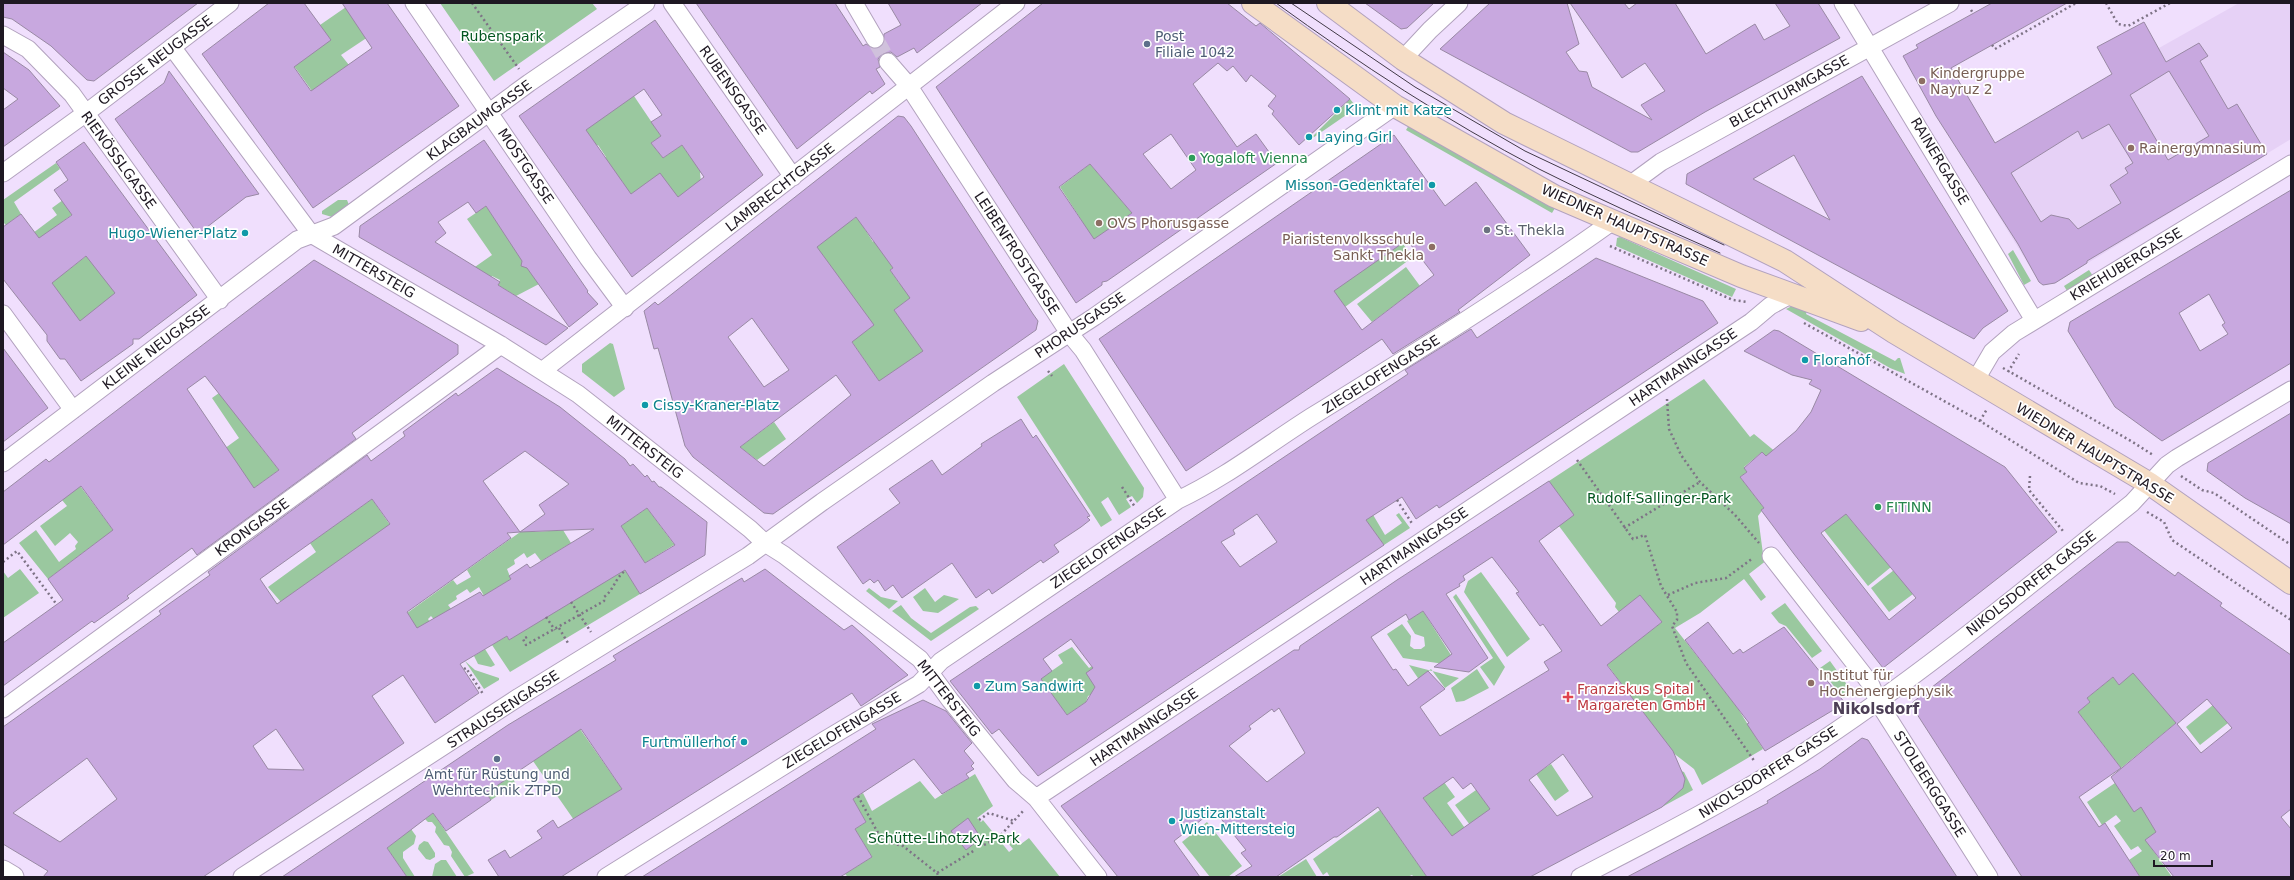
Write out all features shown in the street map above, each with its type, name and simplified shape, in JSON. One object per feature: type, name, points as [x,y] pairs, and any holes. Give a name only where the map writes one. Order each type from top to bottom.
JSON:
[{"type":"main road","name":"WIEDNER HAUPTSTRASSE","points":[[1253,3],[1395,106],[1554,196],[1741,276],[1894,332]]},
{"type":"main road","name":"WIEDNER HAUPTSTRASSE","points":[[1328,3],[1403,59],[1504,123],[1773,254],[1894,332],[2150,484],[2291,583]]},
{"type":"street","name":"GROSSE NEUGASSE","points":[[3,173],[86,113],[230,3]]},
{"type":"street","name":"MOSTGASSE","points":[[414,3],[490,111],[588,258],[625,308]]},
{"type":"street","name":"KLAGBAUMGASSE","points":[[311,234],[334,226],[528,83],[646,3]]},
{"type":"street","name":"RUBENSGASSE","points":[[672,3],[793,177]]},
{"type":"street","points":[[854,3],[875,39]]},
{"type":"street","name":"LAMBRECHTGASSE","points":[[542,371],[793,177],[908,85],[1016,3]]},
{"type":"street","points":[[1403,59],[1430,30],[1459,3]]},
{"type":"street","name":"RAINERGASSE","points":[[1843,3],[1871,47],[2034,320]]},
{"type":"street","name":"BLECHTURMGASSE","points":[[1631,184],[1662,162],[1950,3]]},
{"type":"street","name":"RIENÖSSLGASSE","points":[[3,35],[28,49],[41,60],[72,94],[220,300]]},
{"type":"street","name":"MITTERSTEIG","points":[[172,47],[311,234],[501,345],[578,394],[750,529],[765,544],[784,555],[920,659],[1015,780],[1030,804],[1098,877]]},
{"type":"street","name":"LEIBENFROSTGASSE","points":[[888,62],[908,85],[1070,333],[1088,356],[1178,500]]},
{"type":"street","name":"PHORUSGASSE","points":[[765,544],[980,393],[1070,333],[1395,106]]},
{"type":"street","name":"KRIEHUBERGASSE","points":[[1975,381],[1992,352],[2008,337],[2291,164]]},
{"type":"street","name":"ZIEGELOFENGASSE","points":[[606,877],[825,740],[919,684],[941,661],[1178,500],[1202,488],[1304,421],[1409,357],[1613,221]]},
{"type":"street","name":"KLEINE NEUGASSE","points":[[3,463],[298,240],[311,234]]},
{"type":"street","name":"HARTMANNGASSE","points":[[1030,804],[1750,322],[1770,306],[1790,295]]},
{"type":"street","points":[[3,314],[73,410]]},
{"type":"street","name":"KRONGASSE","points":[[3,709],[501,345]]},
{"type":"street","name":"NIKOLSDORFER GASSE","points":[[1580,877],[1720,805],[1878,702],[2132,503],[2167,465],[2291,390]]},
{"type":"street","name":"STRAUSSENGASSE","points":[[250,875],[519,697],[748,556],[765,544]]},
{"type":"street","name":"STOLBERGGASSE","points":[[1768,553],[1870,682],[1878,702],[1989,877]]},
{"type":"street","points":[[3,871],[13,877]]},
{"type":"path","points":[[472,3],[528,83]]},
{"type":"path","points":[[1992,45],[1995,49],[2076,3]]},
{"type":"path","points":[[2106,3],[2118,24],[2128,26],[2170,3]]},
{"type":"path","points":[[1971,10],[1974,13]]},
{"type":"path","points":[[1770,306],[1783,311],[1980,421],[2079,483],[2100,486],[2164,522],[2172,540],[2291,620]]},
{"type":"path","points":[[1048,371],[1052,376]]},
{"type":"path","points":[[2009,372],[2132,441],[2194,485],[2214,492],[2291,545]]},
{"type":"path","points":[[1662,381],[1667,398],[1669,429],[1681,455],[1700,482],[1735,516],[1768,553],[1726,578],[1695,582],[1668,595]]},
{"type":"path","points":[[1566,444],[1633,539],[1645,535],[1654,569],[1661,586],[1668,595],[1677,612],[1677,620],[1672,626],[1686,663],[1765,777]]},
{"type":"path","points":[[2030,476],[2029,490],[2063,531]]},
{"type":"path","points":[[1624,528],[1700,482]]},
{"type":"path","points":[[1122,487],[1136,508]]},
{"type":"path","points":[[1397,500],[1414,525]]},
{"type":"path","points":[[3,562],[17,552],[56,605]]},
{"type":"path","points":[[527,637],[523,640],[526,645],[604,601],[604,597],[616,584],[618,576],[625,571]]},
{"type":"path","points":[[571,602],[587,626]]},
{"type":"path","points":[[546,617],[555,630]]},
{"type":"path","points":[[558,628],[568,643]]},
{"type":"path","points":[[464,669],[466,668],[483,694]]},
{"type":"path","points":[[858,796],[878,833],[886,842],[903,846],[937,873],[939,877]]},
{"type":"path","points":[[984,845],[998,838],[1030,804]]},
{"type":"path","points":[[979,820],[989,813],[1014,821]]},
{"type":"path","points":[[937,873],[975,850]]},
{"type":"shaded area","name":"Rainergymnasium","points":[[2239,3],[2291,3],[2291,139],[2055,283],[2043,285],[2039,282],[1966,162],[2079,93]]},
{"type":"green space","name":"Rubenspark","points":[[440,3],[592,3],[597,9],[494,81]]},
{"type":"green space","points":[[346,7],[360,29],[368,37],[341,55],[349,65],[312,91],[294,66],[320,25]]},
{"type":"green space","points":[[634,96],[661,136],[651,143],[663,158],[682,145],[691,158],[698,152],[704,169],[700,173],[701,182],[647,221],[621,202],[624,184],[621,180],[619,181],[603,159],[606,157],[598,145],[595,147],[578,132]]},
{"type":"green space","points":[[1350,99],[1354,104],[1352,111],[1307,142]]},
{"type":"green space","points":[[1409,125],[1555,208],[1552,213],[1406,130]]},
{"type":"green space","points":[[56,163],[60,169],[14,202],[21,214],[6,225],[3,222],[3,200]]},
{"type":"green space","points":[[1090,164],[1132,213],[1078,251],[1082,221],[1060,187]]},
{"type":"green space","points":[[78,189],[86,204],[42,237],[67,271],[107,240],[129,293],[85,333],[51,282],[29,236],[57,215],[52,208]]},
{"type":"green space","points":[[338,200],[347,200],[349,205],[332,217],[322,214],[322,211]]},
{"type":"green space","points":[[486,206],[539,284],[516,296],[498,285],[500,280],[492,276],[489,280],[472,269],[492,255],[467,219]]},
{"type":"green space","points":[[859,215],[867,226],[864,228],[873,242],[876,239],[893,268],[890,270],[899,283],[913,296],[894,310],[925,353],[881,384],[787,247],[851,221]]},
{"type":"green space","points":[[1396,235],[1413,257],[1345,307],[1340,300],[1191,374]]},
{"type":"green space","points":[[1620,237],[1736,289],[1732,297],[1616,246],[1617,238]]},
{"type":"green space","points":[[2013,250],[2031,281],[2024,285],[2008,254]]},
{"type":"green space","points":[[1406,267],[1420,286],[1372,322],[1357,304]]},
{"type":"green space","points":[[2089,270],[2095,279],[2069,294],[2064,286]]},
{"type":"green space","points":[[1794,305],[1807,311],[1806,314],[1895,361],[1900,358],[1905,374],[1890,368],[1786,309]]},
{"type":"green space","points":[[610,343],[613,344],[625,389],[614,397],[582,372],[582,364]]},
{"type":"green space","points":[[1064,364],[1144,488],[1143,497],[1137,503],[1132,496],[1126,499],[1131,507],[1119,515],[1108,497],[1101,502],[1112,520],[1101,527],[1017,397]]},
{"type":"green space","name":"Rudolf-Sallinger-Park","points":[[1704,379],[1750,437],[1754,434],[1833,499],[1891,567],[1868,586],[1762,452],[1744,467],[1747,472],[1740,477],[1764,508],[1758,516],[1763,554],[1767,560],[1749,574],[1766,597],[1761,601],[1744,579],[1700,613],[1675,628],[1737,707],[1763,749],[1702,785],[1694,769],[1672,752],[1598,652],[1623,652],[1662,622],[1640,596],[1619,612],[1615,607],[1616,603],[1559,526],[1549,481]]},
{"type":"green space","points":[[226,388],[264,426],[252,436],[279,470],[250,491],[240,468],[100,540],[48,579],[19,543],[36,530],[59,562],[76,549],[75,546],[78,542],[70,533],[55,546],[40,526],[67,506],[62,500],[78,483],[113,530],[239,438],[212,398]]},
{"type":"green space","points":[[774,422],[786,439],[757,460],[740,447]]},
{"type":"green space","points":[[372,499],[390,525],[281,602],[268,587],[316,552],[310,543]]},
{"type":"green space","points":[[647,508],[673,543],[677,543],[645,563],[621,526]]},
{"type":"green space","points":[[1369,508],[1385,535],[1402,523],[1396,515],[1399,513],[1410,528],[1384,545],[1361,514]]},
{"type":"green space","points":[[530,525],[535,532],[563,530],[571,543],[541,561],[535,553],[527,558],[524,553],[514,560],[515,564],[507,569],[511,579],[484,596],[479,587],[470,593],[467,589],[456,596],[457,599],[448,605],[452,610],[438,624],[431,616],[428,619],[434,629],[403,650],[403,616],[453,580],[457,585],[471,577],[467,570]]},
{"type":"green space","points":[[623,566],[640,594],[510,672],[492,645],[507,636],[509,640]]},
{"type":"green space","points":[[20,569],[39,593],[3,618],[3,571],[8,578]]},
{"type":"green space","points":[[1894,570],[1913,594],[1889,612],[1871,588]]},
{"type":"green space","points":[[1481,572],[1530,639],[1507,657],[1464,592],[1468,581]]},
{"type":"green space","points":[[869,588],[881,597],[898,601],[889,609],[866,591]]},
{"type":"green space","points":[[925,588],[935,602],[944,595],[959,599],[938,613],[923,611],[913,597]]},
{"type":"green space","points":[[1456,594],[1505,667],[1494,686],[1480,667],[1493,658],[1453,597]]},
{"type":"green space","points":[[1785,603],[1822,651],[1812,658],[1786,626],[1779,623],[1771,613]]},
{"type":"green space","points":[[901,605],[911,618],[931,633],[970,607],[976,606],[979,609],[931,641],[892,611]]},
{"type":"green space","points":[[1423,611],[1458,666],[1403,658],[1387,634],[1402,624],[1411,636],[1410,646],[1414,649],[1421,649],[1425,646],[1424,637],[1415,634],[1407,621]]},
{"type":"green space","points":[[2171,636],[2150,692],[2176,723],[2121,768],[2078,712],[2090,702],[2087,698],[2113,677],[2119,685]]},
{"type":"green space","points":[[1072,647],[1089,668],[1106,657],[1094,693],[1088,696],[1086,702],[1067,715],[1040,679],[1063,663],[1058,655]]},
{"type":"green space","points":[[485,649],[495,665],[491,667],[478,664],[474,656]]},
{"type":"green space","points":[[465,661],[475,670],[499,678],[499,680],[484,689]]},
{"type":"green space","points":[[1830,661],[1848,686],[1847,696],[1843,698],[1820,668]]},
{"type":"green space","points":[[1409,665],[1429,670],[1422,676],[1431,697]]},
{"type":"green space","points":[[1477,669],[1489,688],[1464,701],[1456,702],[1451,688]]},
{"type":"green space","points":[[1433,671],[1459,678],[1445,688]]},
{"type":"green space","points":[[2213,705],[2228,723],[2200,745],[2186,727]]},
{"type":"green space","points":[[580,729],[622,789],[574,820],[533,761]]},
{"type":"green space","points":[[1551,764],[1569,791],[1555,801],[1536,774]]},
{"type":"green space","points":[[1681,771],[1684,772],[1693,790],[1662,807]]},
{"type":"green space","name":"Schütte-Lihotzky-Park","points":[[975,774],[993,806],[977,818],[981,822],[983,820],[1009,852],[1013,849],[1008,843],[1016,837],[1021,844],[1029,838],[1060,877],[848,877],[845,874],[872,857],[855,829],[866,822],[853,799],[863,793],[872,811],[920,781],[935,799]]},
{"type":"green space","points":[[511,776],[516,784],[491,800],[486,793]]},
{"type":"green space","points":[[1441,778],[1455,797],[1447,803],[1467,831],[1455,840],[1423,798],[1441,785]]},
{"type":"green space","points":[[2115,783],[2130,805],[2137,801],[2164,836],[2150,846],[2172,877],[2140,877],[2129,860],[2142,851],[2138,846],[2131,850],[2114,826],[2121,821],[2116,815],[2102,825],[2087,802]]},
{"type":"green space","points":[[1476,790],[1503,825],[1482,841],[1455,805]]},
{"type":"green space","points":[[1380,810],[1427,877],[1414,877],[1412,875],[1407,877],[1330,877],[1327,872],[1323,875],[1313,859]]},
{"type":"green space","points":[[433,813],[474,873],[465,877],[451,856],[452,852],[449,846],[444,845],[435,832],[436,827],[432,822],[428,822],[425,819]]},
{"type":"green space","points":[[1207,822],[1242,866],[1228,877],[1210,877],[1182,842]]},
{"type":"green space","points":[[411,829],[416,836],[414,844],[403,852],[403,858],[415,877],[407,877],[387,848]]},
{"type":"green space","points":[[424,841],[428,842],[435,853],[435,857],[430,860],[426,859],[418,849],[419,845]]},
{"type":"green space","points":[[1306,859],[1317,877],[1278,877]]},
{"type":"green space","points":[[441,860],[446,860],[457,877],[432,877],[435,864]]},
{"type":"building","points":[[3,3],[198,3],[94,81],[87,80],[51,46],[12,19],[3,17]]},
{"type":"building","points":[[269,3],[304,3],[331,40],[294,67],[311,91],[372,48],[342,3],[387,3],[459,106],[313,208],[202,54]]},
{"type":"building","points":[[696,3],[835,3],[863,46],[866,44],[875,49],[883,44],[884,34],[901,25],[888,3],[982,3],[917,53],[914,48],[897,57],[891,52],[882,54],[878,59],[880,67],[876,69],[885,84],[872,94],[870,91],[797,149]]},
{"type":"building","points":[[1043,3],[1227,3],[1256,26],[1260,23],[1350,99],[1299,145],[1272,114],[1274,111],[1268,106],[1276,96],[1251,75],[1246,82],[1233,66],[1227,71],[1218,63],[1193,84],[1237,147],[1256,134],[1277,163],[1107,281],[1102,282],[1102,285],[1076,303],[936,87]],"holes":[[[1171,134],[1196,170],[1171,189],[1143,154]],[[1090,164],[1132,213],[1094,239],[1059,187]]]},
{"type":"building","points":[[1365,3],[1434,3],[1407,28],[1401,29]]},
{"type":"building","points":[[1490,3],[1567,3],[1579,44],[1566,52],[1579,71],[1587,72],[1592,87],[1652,120],[1641,105],[1665,91],[1645,63],[1622,78],[1570,3],[1624,3],[1629,9],[1637,3],[1675,3],[1706,54],[1755,24],[1764,40],[1790,26],[1775,3],[1818,3],[1840,38],[1705,112],[1638,152],[1631,152],[1440,49]]},
{"type":"building","points":[[1992,3],[2067,3],[1951,68],[1995,143],[2112,74],[2097,47],[2144,22],[2166,62],[2199,43],[2208,56],[2200,61],[2228,109],[2237,104],[2267,154],[2087,261],[2087,263],[2055,283],[2043,285],[2039,282],[2018,244],[1936,116],[1903,56],[1918,48],[1916,45]],"holes":[[[2169,71],[2209,136],[2168,160],[2130,95]],[[2109,124],[2133,163],[2125,168],[2128,173],[2110,185],[2121,203],[2078,229],[2069,219],[2051,215],[2041,222],[2011,173],[2078,131],[2082,139]]]},
{"type":"building","points":[[655,20],[763,175],[632,277],[519,116]],"holes":[[[644,89],[662,115],[651,122],[661,136],[651,143],[663,158],[682,145],[704,177],[678,197],[660,173],[631,194],[586,130]]]},
{"type":"building","points":[[3,52],[29,70],[60,106],[3,147],[3,110],[18,99],[3,88]]},
{"type":"building","points":[[169,71],[259,194],[246,197],[198,234],[115,119],[164,83]]},
{"type":"building","points":[[1862,76],[2008,311],[1983,328],[1974,339],[1686,184],[1687,174]],"holes":[[[1794,155],[1830,220],[1753,179]]]},
{"type":"building","points":[[898,116],[904,117],[911,126],[1038,321],[1036,330],[773,514],[764,513],[693,457],[685,446],[658,348],[654,349],[644,311],[655,302],[658,305]],"holes":[[[856,217],[893,268],[890,270],[910,298],[894,310],[923,351],[879,381],[852,342],[874,325],[817,247]],[[752,318],[789,370],[764,387],[728,337]],[[836,375],[851,395],[764,466],[740,447]]]},
{"type":"building","points":[[1394,135],[1445,206],[1476,182],[1530,255],[1458,310],[1460,312],[1393,354],[1382,339],[1186,471],[1099,339]],"holes":[[[1407,240],[1434,275],[1362,330],[1334,291]]]},
{"type":"building","points":[[484,140],[588,291],[587,292],[598,304],[569,327],[527,268],[521,266],[522,261],[486,206],[476,213],[468,202],[438,222],[446,233],[435,242],[500,282],[498,285],[568,328],[546,345],[359,237],[360,226]]},
{"type":"building","points":[[84,142],[197,295],[139,339],[133,339],[133,344],[81,381],[65,359],[60,359],[47,341],[47,335],[3,279],[3,227],[21,214],[39,238],[72,215],[54,190],[68,180],[56,162]],"holes":[[[86,256],[115,293],[80,321],[52,283]]]},
{"type":"building","points":[[2291,190],[2291,363],[2162,441],[2115,407],[2068,331],[2070,322]],"holes":[[[2209,294],[2225,323],[2222,325],[2228,334],[2200,351],[2179,313]]]},
{"type":"building","points":[[1596,258],[1703,301],[1718,323],[1439,508],[1437,505],[1416,519],[1402,497],[1366,520],[1384,545],[1038,776],[999,729],[992,734],[950,681],[1408,374],[1405,370],[1471,329],[1477,338]],"holes":[[[1257,514],[1277,542],[1240,567],[1221,542],[1235,534],[1233,530]],[[1071,639],[1093,668],[1086,673],[1095,687],[1086,702],[1067,715],[1041,679],[1052,671],[1043,659]]]},
{"type":"building","points":[[314,260],[458,345],[458,354],[352,433],[356,439],[197,555],[192,548],[127,596],[129,598],[94,623],[92,621],[3,686],[3,643],[63,600],[48,579],[113,530],[81,486],[3,545],[3,492],[46,459],[49,462]],"holes":[[[205,376],[279,470],[254,488],[187,389]]]},
{"type":"building","points":[[1774,330],[1779,331],[2005,467],[2057,532],[1883,668],[1761,510],[1764,508],[1740,477],[1747,472],[1744,468],[1762,452],[1766,456],[1796,431],[1811,412],[1821,390],[1809,384],[1812,380],[1792,375],[1744,351]],"holes":[[[1846,514],[1916,598],[1889,620],[1821,533]]]},
{"type":"building","points":[[3,348],[48,408],[3,442]]},
{"type":"building","points":[[497,368],[560,407],[625,459],[630,466],[633,464],[645,477],[647,475],[652,482],[654,481],[659,487],[707,522],[705,555],[640,594],[625,570],[509,640],[507,636],[460,664],[479,693],[435,723],[403,675],[372,696],[404,743],[203,877],[43,877],[48,871],[3,844],[3,727],[161,614],[159,611],[210,575],[208,572],[367,455],[371,461],[405,436],[403,432],[456,393],[458,396]],"holes":[[[525,451],[569,484],[539,505],[545,514],[520,532],[483,481]],[[372,499],[390,524],[277,604],[260,579]],[[647,508],[675,545],[645,563],[621,526]],[[594,529],[530,568],[527,564],[509,576],[511,579],[483,596],[480,592],[417,628],[407,612],[511,538],[507,533]],[[276,729],[304,770],[268,769],[253,746]],[[87,758],[117,799],[60,842],[13,813]]]},
{"type":"building","points":[[2291,413],[2291,524],[2245,498],[2207,471],[2208,463]]},
{"type":"building","points":[[1021,419],[1033,438],[1036,435],[1090,516],[1087,517],[1090,520],[1054,545],[1059,552],[1043,563],[1041,560],[992,594],[989,589],[976,598],[952,563],[902,598],[893,585],[885,591],[878,580],[874,583],[870,579],[863,584],[837,547],[900,503],[889,489],[932,460],[942,475],[982,446],[981,444]]},
{"type":"building","points":[[1549,481],[1574,515],[1539,541],[1601,626],[1640,595],[1662,622],[1607,665],[1673,751],[1685,779],[1683,788],[1662,807],[1530,877],[1427,877],[1378,807],[1337,837],[1334,837],[1276,877],[1234,877],[1252,866],[1241,853],[1246,850],[1214,810],[1174,841],[1200,877],[1118,877],[1061,806],[1294,650],[1299,650],[1300,646],[1397,580]],"holes":[[[1492,557],[1519,592],[1516,593],[1540,626],[1543,624],[1562,651],[1544,662],[1549,670],[1440,736],[1420,707],[1445,689],[1428,671],[1408,686],[1396,669],[1393,670],[1371,637],[1406,614],[1409,620],[1423,611],[1452,654],[1434,667],[1469,672],[1488,658],[1446,594],[1460,586],[1459,584],[1465,580],[1463,576]],[[1279,708],[1305,753],[1267,782],[1229,746],[1251,729],[1249,726],[1272,709],[1274,712]],[[1563,754],[1593,797],[1557,816],[1529,780]],[[1453,777],[1463,789],[1471,783],[1490,809],[1452,836],[1423,798]]]},
{"type":"building","points":[[2117,542],[2128,542],[2175,576],[2178,572],[2222,603],[2220,606],[2291,655],[2291,809],[2281,817],[2291,829],[2291,877],[2174,877],[2145,840],[2156,832],[2141,807],[2134,812],[2111,777],[2176,723],[2133,673],[2119,685],[2113,677],[2087,698],[2090,702],[2078,712],[2121,768],[2079,797],[2099,827],[2105,823],[2140,877],[2022,877],[1913,708],[1913,702]],"holes":[[[2207,699],[2232,728],[2201,753],[2177,724]]]},
{"type":"building","points":[[765,569],[844,630],[852,625],[908,675],[861,706],[852,693],[561,877],[499,877],[488,860],[505,850],[510,858],[542,838],[537,831],[553,820],[558,828],[622,789],[581,729],[486,793],[491,800],[446,831],[433,813],[387,848],[407,877],[282,877],[508,725],[616,660],[613,656],[742,578],[744,582]]},
{"type":"building","points":[[1708,622],[1733,654],[1740,649],[1743,653],[1784,627],[1845,703],[1765,751],[1747,724],[1749,723],[1685,640]]},
{"type":"building","points":[[923,700],[946,711],[972,743],[964,751],[974,763],[971,766],[974,769],[966,774],[969,778],[942,794],[914,759],[853,799],[866,822],[855,829],[872,857],[840,877],[642,877],[876,729],[872,724]]},
{"type":"building","points":[[1862,738],[1868,740],[1957,877],[1627,877],[1768,803],[1767,801],[1820,769]]},
{"type":"building","points":[[968,818],[981,838],[966,850],[951,831]]},
{"type":"tunnel","points":[[875,39],[888,62]]},
{"type":"tram line","points":[[1276,3],[1404,91],[1505,151],[1584,191],[1720,253]]},
{"type":"tram line","points":[[1291,3],[1415,87],[1525,151],[1724,245]]},
{"type":"place","name":"Post Filiale 1042","points":[[1147,44]]},
{"type":"place","name":"Kindergruppe Nayruz 2","points":[[1922,81]]},
{"type":"place","name":"Klimt mit Katze","points":[[1337,110]]},
{"type":"place","name":"Laying Girl","points":[[1309,137]]},
{"type":"place","name":"Rainergymnasium","points":[[2131,148]]},
{"type":"place","name":"Yogaloft Vienna","points":[[1192,158]]},
{"type":"place","name":"Misson-Gedenktafel","points":[[1432,185]]},
{"type":"place","name":"OVS Phorusgasse","points":[[1099,223]]},
{"type":"place","name":"St. Thekla","points":[[1487,230]]},
{"type":"place","name":"Hugo-Wiener-Platz","points":[[245,233]]},
{"type":"place","name":"Piaristenvolksschule Sankt Thekla","points":[[1432,247]]},
{"type":"place","name":"Florahof","points":[[1805,360]]},
{"type":"place","name":"Cissy-Kraner-Platz","points":[[645,405]]},
{"type":"place","name":"FITINN","points":[[1878,507]]},
{"type":"place","name":"Institut für Hochenergiephysik","points":[[1811,683]]},
{"type":"place","name":"Zum Sandwirt","points":[[977,686]]},
{"type":"place","name":"Franziskus Spital Margareten GmbH","points":[[1568,697]]},
{"type":"place","name":"Furtmüllerhof","points":[[744,742]]},
{"type":"place","name":"Amt für Rüstung und Wehrtechnik ZTPD","points":[[497,759]]},
{"type":"place","name":"Justizanstalt Wien-Mittersteig","points":[[1172,821]]},
{"type":"district","name":"Nikolsdorf","points":[[1876,709]]}]
